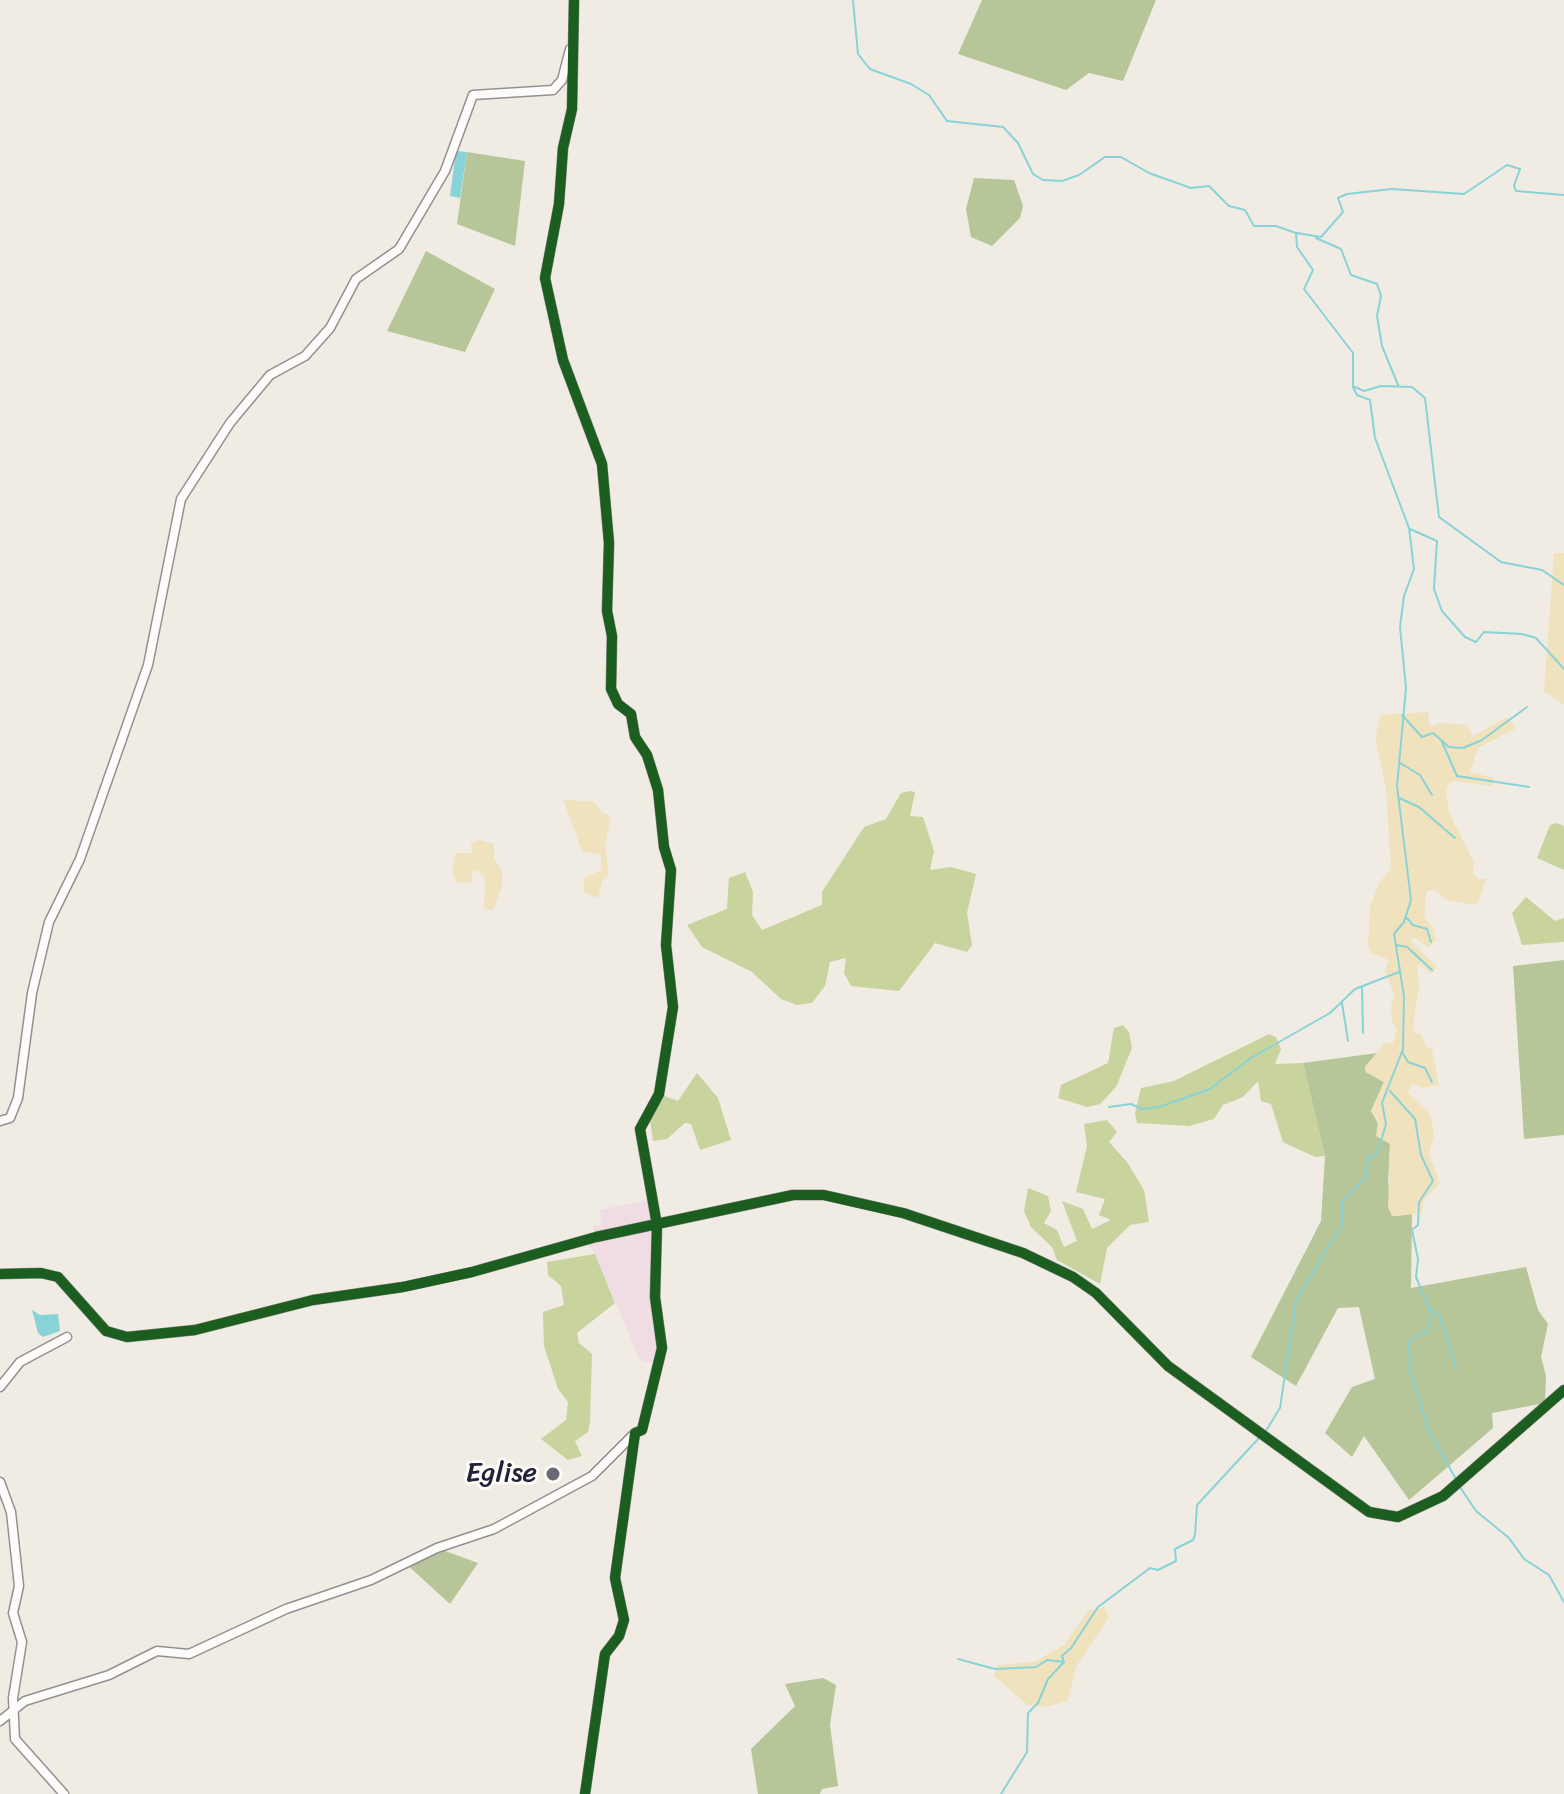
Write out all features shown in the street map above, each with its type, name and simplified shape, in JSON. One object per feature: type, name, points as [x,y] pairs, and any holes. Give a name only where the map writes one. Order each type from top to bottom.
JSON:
[{"type":"street","points":[[0,1721],[25,1701],[109,1675],[157,1651],[189,1654],[286,1609],[379,1577],[437,1548],[494,1529],[592,1476],[635,1433],[642,1430],[662,1348],[655,1297],[657,1225],[640,1129],[659,1094],[672,1023],[673,987],[666,945],[671,870],[664,847],[658,790],[647,755],[635,737],[631,714],[618,704],[611,689],[612,636],[607,611],[609,543],[602,464],[563,360],[545,278],[559,204],[563,148],[572,109],[574,0]]},
{"type":"street","points":[[0,1121],[10,1118],[18,1098],[32,993],[49,922],[80,859],[148,665],[181,499],[230,423],[270,375],[305,356],[330,328],[356,279],[399,249],[445,171],[473,95],[553,90],[562,80],[573,36]]},
{"type":"street","points":[[0,1274],[41,1273],[58,1277],[106,1331],[127,1337],[195,1330],[313,1300],[403,1287],[472,1272],[596,1237],[793,1195],[824,1195],[876,1205],[1049,1263],[1096,1293],[1160,1359],[1359,1508],[1398,1517],[1443,1496],[1564,1390]]},
{"type":"street","points":[[0,1387],[20,1362],[67,1337]]},
{"type":"street","points":[[585,1794],[605,1654],[619,1636],[624,1620],[615,1578],[635,1433]]},
{"type":"street","points":[[0,1482],[11,1512],[19,1586],[13,1613],[23,1654],[12,1712],[15,1739],[64,1794]]},
{"type":"shaded area","points":[[654,1198],[655,1297],[660,1365],[640,1360],[595,1254],[584,1240],[595,1237],[593,1225],[601,1225],[600,1210]]},
{"type":"green space","points":[[982,0],[1156,0],[1123,81],[1089,73],[1066,90],[958,54]]},
{"type":"green space","points":[[467,152],[525,161],[515,246],[457,224]]},
{"type":"green space","points":[[974,178],[1014,180],[1023,206],[1020,218],[992,246],[971,237],[966,209]]},
{"type":"green space","points":[[426,251],[495,289],[465,352],[387,331]]},
{"type":"green space","points":[[915,792],[910,816],[923,817],[934,851],[930,870],[951,867],[976,874],[967,913],[972,945],[967,952],[935,943],[899,991],[851,986],[844,973],[846,958],[830,962],[825,986],[812,1003],[797,1005],[781,999],[752,972],[702,947],[687,925],[727,909],[729,878],[745,872],[753,892],[752,915],[762,930],[822,905],[822,892],[864,827],[886,819],[901,793]]},
{"type":"green space","points":[[1557,823],[1564,826],[1564,870],[1537,858],[1550,825]]},
{"type":"green space","points":[[1526,897],[1555,921],[1564,918],[1564,942],[1522,945],[1512,913]]},
{"type":"green space","points":[[1564,960],[1564,1135],[1524,1139],[1513,966]]},
{"type":"green space","points":[[1123,1025],[1129,1032],[1132,1048],[1116,1087],[1100,1104],[1087,1107],[1058,1098],[1061,1085],[1108,1063],[1114,1028]]},
{"type":"green space","points":[[1269,1034],[1276,1037],[1281,1049],[1275,1064],[1303,1063],[1325,1156],[1315,1157],[1283,1142],[1271,1104],[1261,1101],[1258,1081],[1243,1097],[1223,1105],[1214,1119],[1189,1126],[1137,1123],[1135,1113],[1141,1088],[1174,1081]]},
{"type":"green space","points":[[1377,1053],[1365,1067],[1366,1072],[1384,1082],[1371,1111],[1390,1144],[1388,1182],[1392,1216],[1412,1214],[1411,1288],[1526,1267],[1538,1310],[1548,1324],[1541,1357],[1546,1376],[1545,1403],[1492,1413],[1493,1428],[1409,1500],[1364,1436],[1352,1457],[1325,1433],[1352,1387],[1375,1379],[1359,1307],[1338,1308],[1296,1386],[1251,1357],[1321,1221],[1325,1156],[1303,1063]]},
{"type":"green space","points":[[697,1073],[718,1098],[731,1140],[700,1150],[691,1124],[685,1123],[667,1139],[653,1141],[649,1113],[659,1094],[678,1101]]},
{"type":"green space","points":[[1107,1120],[1117,1132],[1109,1142],[1127,1162],[1144,1190],[1149,1222],[1130,1225],[1107,1248],[1100,1284],[1057,1260],[1052,1247],[1031,1227],[1024,1211],[1028,1188],[1048,1196],[1051,1211],[1044,1223],[1057,1230],[1064,1247],[1077,1241],[1062,1201],[1083,1209],[1092,1229],[1111,1220],[1099,1215],[1105,1199],[1076,1192],[1087,1146],[1084,1124]]},
{"type":"green space","points":[[595,1254],[615,1303],[577,1333],[579,1343],[592,1354],[590,1421],[588,1432],[575,1441],[582,1456],[568,1460],[541,1439],[566,1420],[568,1402],[558,1389],[544,1346],[543,1312],[564,1305],[561,1286],[548,1275],[547,1262]]},
{"type":"green space","points":[[437,1548],[478,1563],[450,1604],[404,1562]]},
{"type":"green space","points":[[823,1678],[836,1685],[830,1725],[838,1786],[822,1789],[820,1794],[758,1794],[751,1749],[795,1706],[785,1684]]},
{"type":"sand","points":[[1554,553],[1564,553],[1564,705],[1544,691]]},
{"type":"sand","points":[[1428,712],[1430,727],[1440,723],[1466,725],[1474,736],[1507,717],[1516,728],[1478,748],[1470,772],[1494,778],[1492,786],[1456,781],[1449,783],[1446,792],[1449,812],[1474,863],[1473,873],[1478,879],[1486,879],[1477,905],[1446,900],[1434,889],[1426,892],[1424,917],[1433,928],[1436,941],[1427,947],[1414,937],[1411,941],[1437,967],[1431,974],[1419,963],[1417,966],[1419,985],[1413,1027],[1415,1033],[1421,1034],[1426,1047],[1432,1049],[1439,1085],[1423,1088],[1412,1084],[1408,1093],[1430,1114],[1434,1135],[1429,1154],[1440,1183],[1424,1199],[1422,1213],[1392,1216],[1388,1207],[1390,1144],[1376,1136],[1378,1120],[1371,1111],[1384,1082],[1366,1072],[1365,1067],[1385,1043],[1393,1043],[1397,1029],[1392,1022],[1391,1005],[1395,997],[1385,970],[1389,960],[1371,953],[1368,946],[1370,907],[1379,883],[1391,869],[1386,788],[1375,737],[1381,715]]},
{"type":"sand","points":[[563,799],[594,802],[601,812],[611,816],[605,846],[609,874],[602,881],[598,898],[583,892],[585,877],[602,870],[601,855],[582,851]]},
{"type":"sand","points":[[480,840],[494,844],[494,858],[502,871],[502,886],[493,910],[484,909],[485,879],[478,870],[473,872],[471,883],[456,882],[452,869],[456,853],[472,853],[471,843]]},
{"type":"sand","points":[[1104,1607],[1109,1617],[1077,1665],[1068,1701],[1046,1707],[1028,1705],[994,1676],[997,1665],[1034,1662],[1064,1645],[1088,1611]]},
{"type":"water","points":[[456,151],[467,152],[460,198],[450,196]]},
{"type":"water","points":[[32,1310],[40,1315],[58,1314],[60,1331],[43,1337],[38,1333]]},
{"type":"waterway","points":[[853,0],[858,54],[870,69],[911,84],[929,95],[947,121],[1003,127],[1018,143],[1033,174],[1043,180],[1062,181],[1079,175],[1105,157],[1121,157],[1149,173],[1191,188],[1209,186],[1229,206],[1245,210],[1254,226],[1276,226],[1296,233],[1297,247],[1313,270],[1304,289],[1353,353],[1353,387],[1357,395],[1370,400],[1375,438],[1409,528],[1414,569],[1404,596],[1400,627],[1406,688],[1397,786],[1411,900],[1404,922],[1394,934],[1404,996],[1403,1049],[1382,1103],[1386,1124],[1377,1155],[1369,1156],[1365,1179],[1343,1200],[1342,1224],[1296,1301],[1280,1408],[1264,1434]]},
{"type":"waterway","points":[[1297,233],[1321,237],[1343,212],[1338,198],[1347,194],[1392,189],[1464,194],[1507,165],[1520,169],[1514,186],[1516,191],[1564,195]]},
{"type":"waterway","points":[[1316,238],[1341,249],[1351,275],[1377,284],[1381,296],[1377,316],[1382,346],[1398,385]]},
{"type":"waterway","points":[[1355,387],[1364,391],[1381,386],[1412,387],[1425,398],[1439,517],[1501,562],[1542,570],[1564,585]]},
{"type":"waterway","points":[[1410,529],[1437,541],[1434,589],[1442,611],[1465,637],[1476,642],[1484,632],[1536,638],[1564,669]]},
{"type":"waterway","points":[[1402,715],[1422,737],[1433,733],[1449,747],[1463,748],[1482,740],[1527,707]]},
{"type":"waterway","points":[[1442,742],[1457,776],[1529,787]]},
{"type":"waterway","points":[[1400,763],[1420,775],[1432,795]]},
{"type":"waterway","points":[[1399,798],[1419,807],[1455,838]]},
{"type":"waterway","points":[[1407,918],[1413,925],[1427,929],[1431,942]]},
{"type":"waterway","points":[[1396,945],[1407,947],[1432,970]]},
{"type":"waterway","points":[[1109,1107],[1131,1104],[1142,1109],[1159,1107],[1210,1089],[1251,1058],[1330,1013],[1355,989],[1399,972]]},
{"type":"waterway","points":[[1362,986],[1363,1033]]},
{"type":"waterway","points":[[1342,1003],[1348,1041]]},
{"type":"waterway","points":[[1402,1052],[1408,1062],[1425,1068],[1432,1082]]},
{"type":"waterway","points":[[1390,1091],[1415,1119],[1421,1155],[1433,1181],[1419,1202],[1418,1225],[1412,1230],[1418,1259],[1416,1277],[1432,1315],[1427,1332],[1414,1336],[1409,1344],[1410,1372],[1429,1431],[1457,1481]]},
{"type":"waterway","points":[[1432,1310],[1440,1315],[1456,1369]]},
{"type":"waterway","points":[[1001,1794],[1027,1752],[1028,1713],[1038,1703],[1048,1679],[1064,1662],[1062,1656],[1071,1648],[1098,1607],[1150,1568],[1158,1570],[1176,1561],[1175,1549],[1193,1540],[1195,1535],[1197,1505],[1259,1438]]},
{"type":"waterway","points":[[1460,1487],[1476,1511],[1509,1538],[1524,1559],[1549,1575],[1564,1602]]},
{"type":"waterway","points":[[958,1659],[995,1669],[1036,1667],[1047,1660],[1064,1662]]},
{"type":"cycle path","points":[[574,0],[572,109],[563,148],[559,204],[545,278],[563,360],[602,464],[609,543],[607,611],[612,636],[611,689],[618,704],[631,714],[635,737],[647,755],[658,790],[664,847],[671,870],[666,945],[673,1007],[659,1094],[640,1129],[657,1225],[655,1297],[662,1348],[642,1430],[635,1433],[615,1578],[624,1620],[619,1636],[605,1654],[585,1794]]},
{"type":"cycle path","points":[[0,1274],[41,1273],[58,1277],[106,1331],[127,1337],[195,1330],[313,1300],[403,1287],[472,1272],[596,1237],[793,1195],[824,1195],[903,1213],[1023,1253],[1073,1277],[1096,1293],[1168,1366],[1369,1512],[1398,1517],[1443,1496],[1564,1390]]},
{"type":"place","name":"Eglise","points":[[553,1474]]}]
